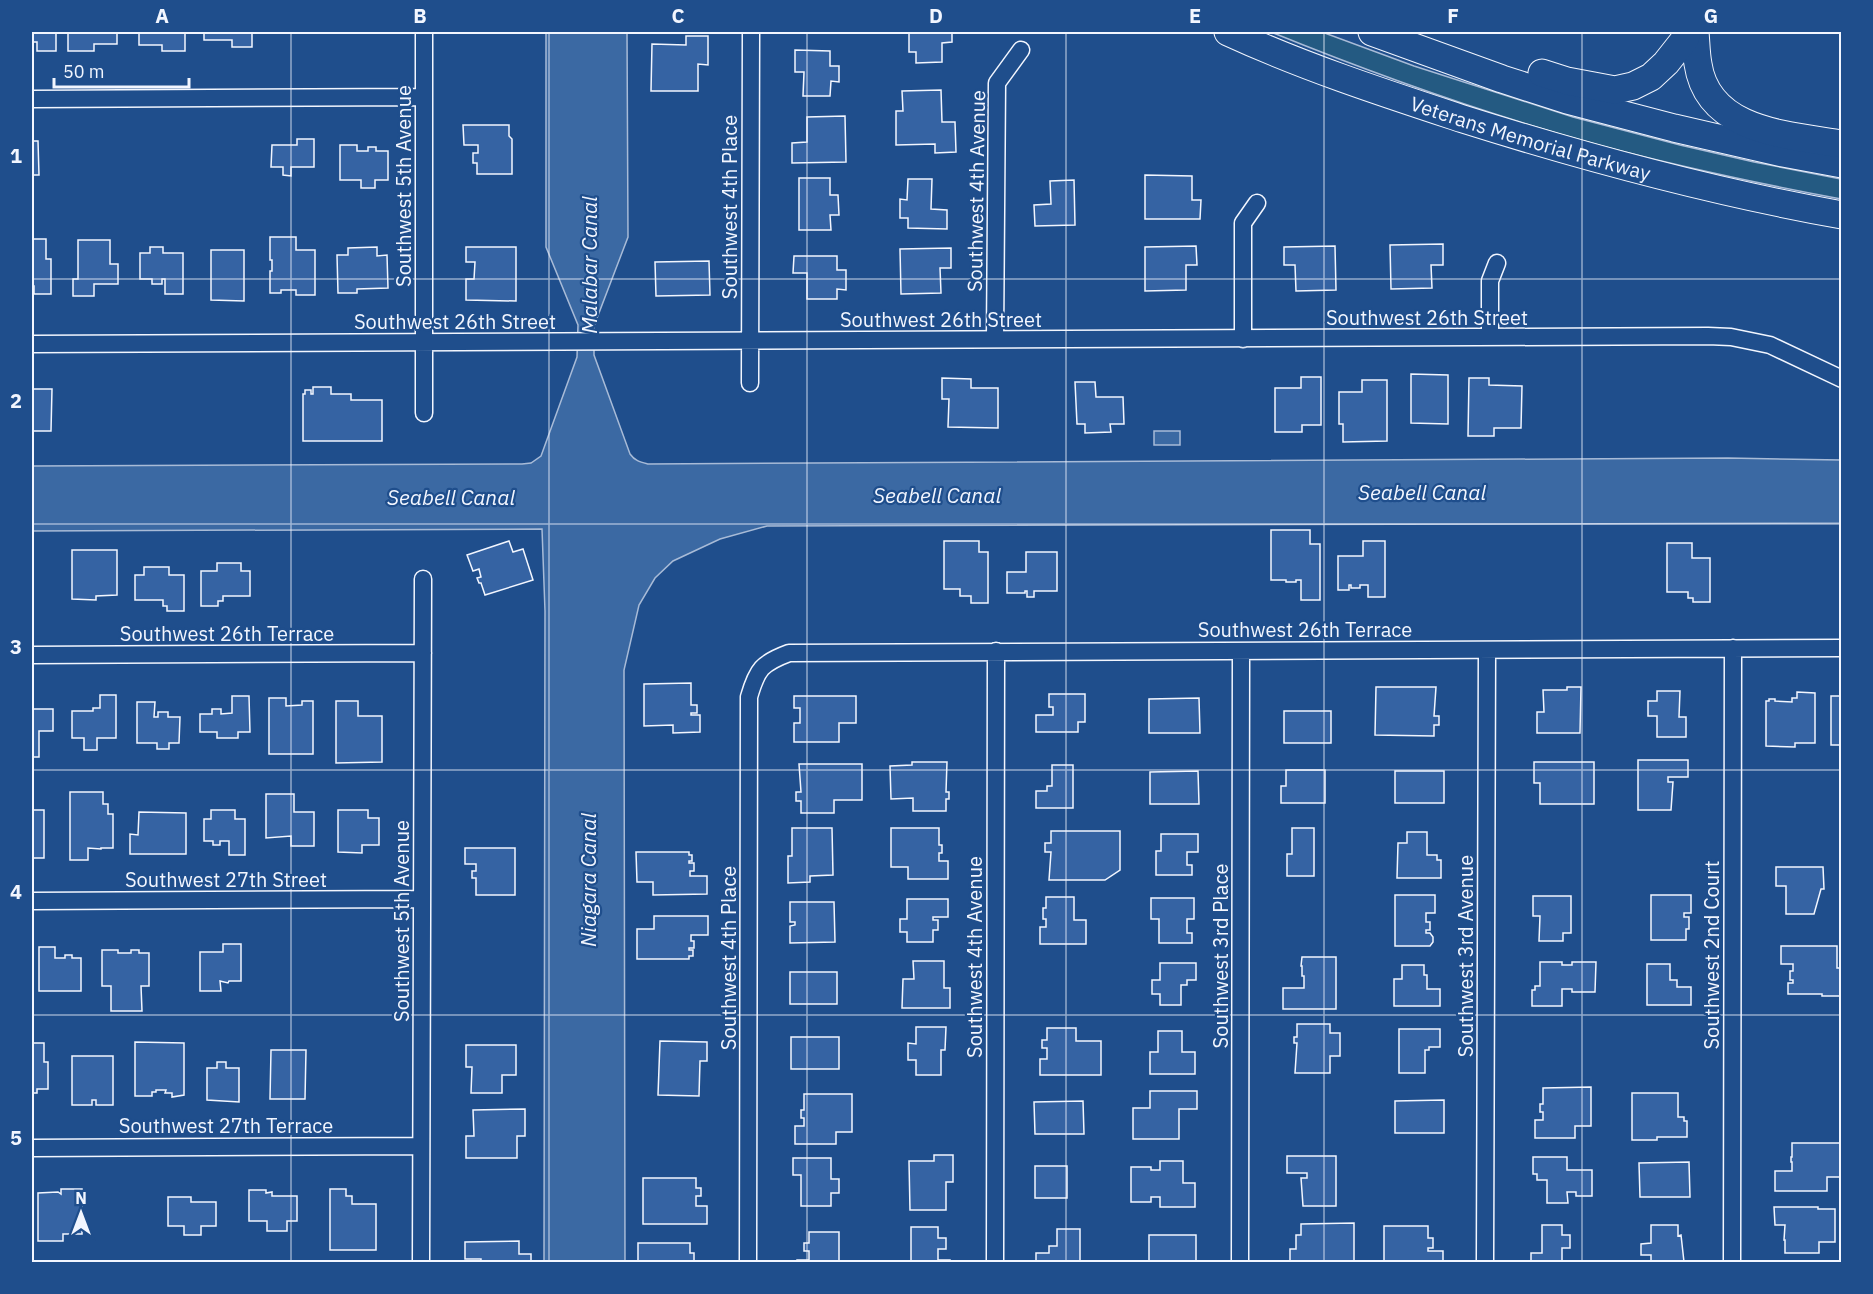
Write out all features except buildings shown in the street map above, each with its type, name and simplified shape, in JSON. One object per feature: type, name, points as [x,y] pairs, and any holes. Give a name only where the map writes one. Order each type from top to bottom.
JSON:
[{"type":"highway","name":"Veterans Memorial Parkway","points":[[1228,32],[1392,96],[1553,147],[1642,172],[1761,201],[1842,215]]},
{"type":"highway","points":[[1372,32],[1567,100],[1685,131],[1842,164]]},
{"type":"highway","points":[[1420,32],[1567,81],[1615,90],[1633,86],[1651,77],[1666,63],[1685,39],[1687,32]]},
{"type":"highway","points":[[1695,32],[1698,66],[1703,82],[1711,98],[1734,119],[1769,132],[1842,144]]},
{"type":"highway","points":[[1642,172],[1656,192],[1697,204],[1842,232]]},
{"type":"street","name":"Southwest 5th Avenue","points":[[424,32],[424,412]]},
{"type":"street","name":"Southwest 4th Place","points":[[750,383],[751,32]]},
{"type":"street","name":"Southwest 4th Avenue","points":[[995,339],[997,83],[1021,50]]},
{"type":"street","points":[[32,99],[424,97]]},
{"type":"street","points":[[1243,339],[1243,224],[1257,203]]},
{"type":"street","points":[[1490,337],[1490,281],[1497,263]]},
{"type":"street","name":"Southwest 26th Street","points":[[32,344],[1731,337],[1770,345],[1842,379]]},
{"type":"street","name":"Southwest 5th Avenue","points":[[422,1263],[423,579]]},
{"type":"street","name":"Southwest 2nd Court","points":[[1732,1263],[1733,648]]},
{"type":"street","name":"Southwest 26th Terrace","points":[[770,660],[789,653],[1842,648]]},
{"type":"street","name":"Southwest 3rd Avenue","points":[[1485,1263],[1487,650]]},
{"type":"street","name":"Southwest 4th Avenue","points":[[995,1263],[996,651]]},
{"type":"street","name":"Southwest 3rd Place","points":[[1240,1263],[1241,651]]},
{"type":"street","name":"Southwest 26th Terrace","points":[[32,656],[423,654]]},
{"type":"street","name":"Southwest 4th Place","points":[[748,1263],[749,697],[755,676],[770,660]]},
{"type":"street","name":"Southwest 27th Street","points":[[32,901],[421,899]]},
{"type":"street","name":"Southwest 27th Terrace","points":[[32,1148],[421,1146]]},
{"type":"shaded area","points":[[1271,32],[1322,32],[1414,66],[1573,117],[1680,145],[1841,179],[1841,199],[1691,168],[1560,134],[1435,94]]},
{"type":"water","points":[[546,32],[627,32],[628,237],[594,326],[594,355],[630,454],[640,462],[648,464],[1728,458],[1841,460],[1842,523],[767,526],[720,539],[673,561],[655,578],[639,605],[624,670],[625,1262],[544,1262],[545,611],[542,529],[32,531],[32,466],[522,464],[531,463],[541,456],[577,357],[578,325],[546,247]]},
{"type":"water","points":[[1154,431],[1180,431],[1180,445],[1154,445]]},
{"type":"water label","name":"Malabar Canal","points":[[589,265]]},
{"type":"water label","name":"Seabell Canal","points":[[1422,492]]},
{"type":"water label","name":"Seabell Canal","points":[[937,495]]},
{"type":"water label","name":"Seabell Canal","points":[[451,497]]},
{"type":"water label","name":"Niagara Canal","points":[[588,880]]}]
